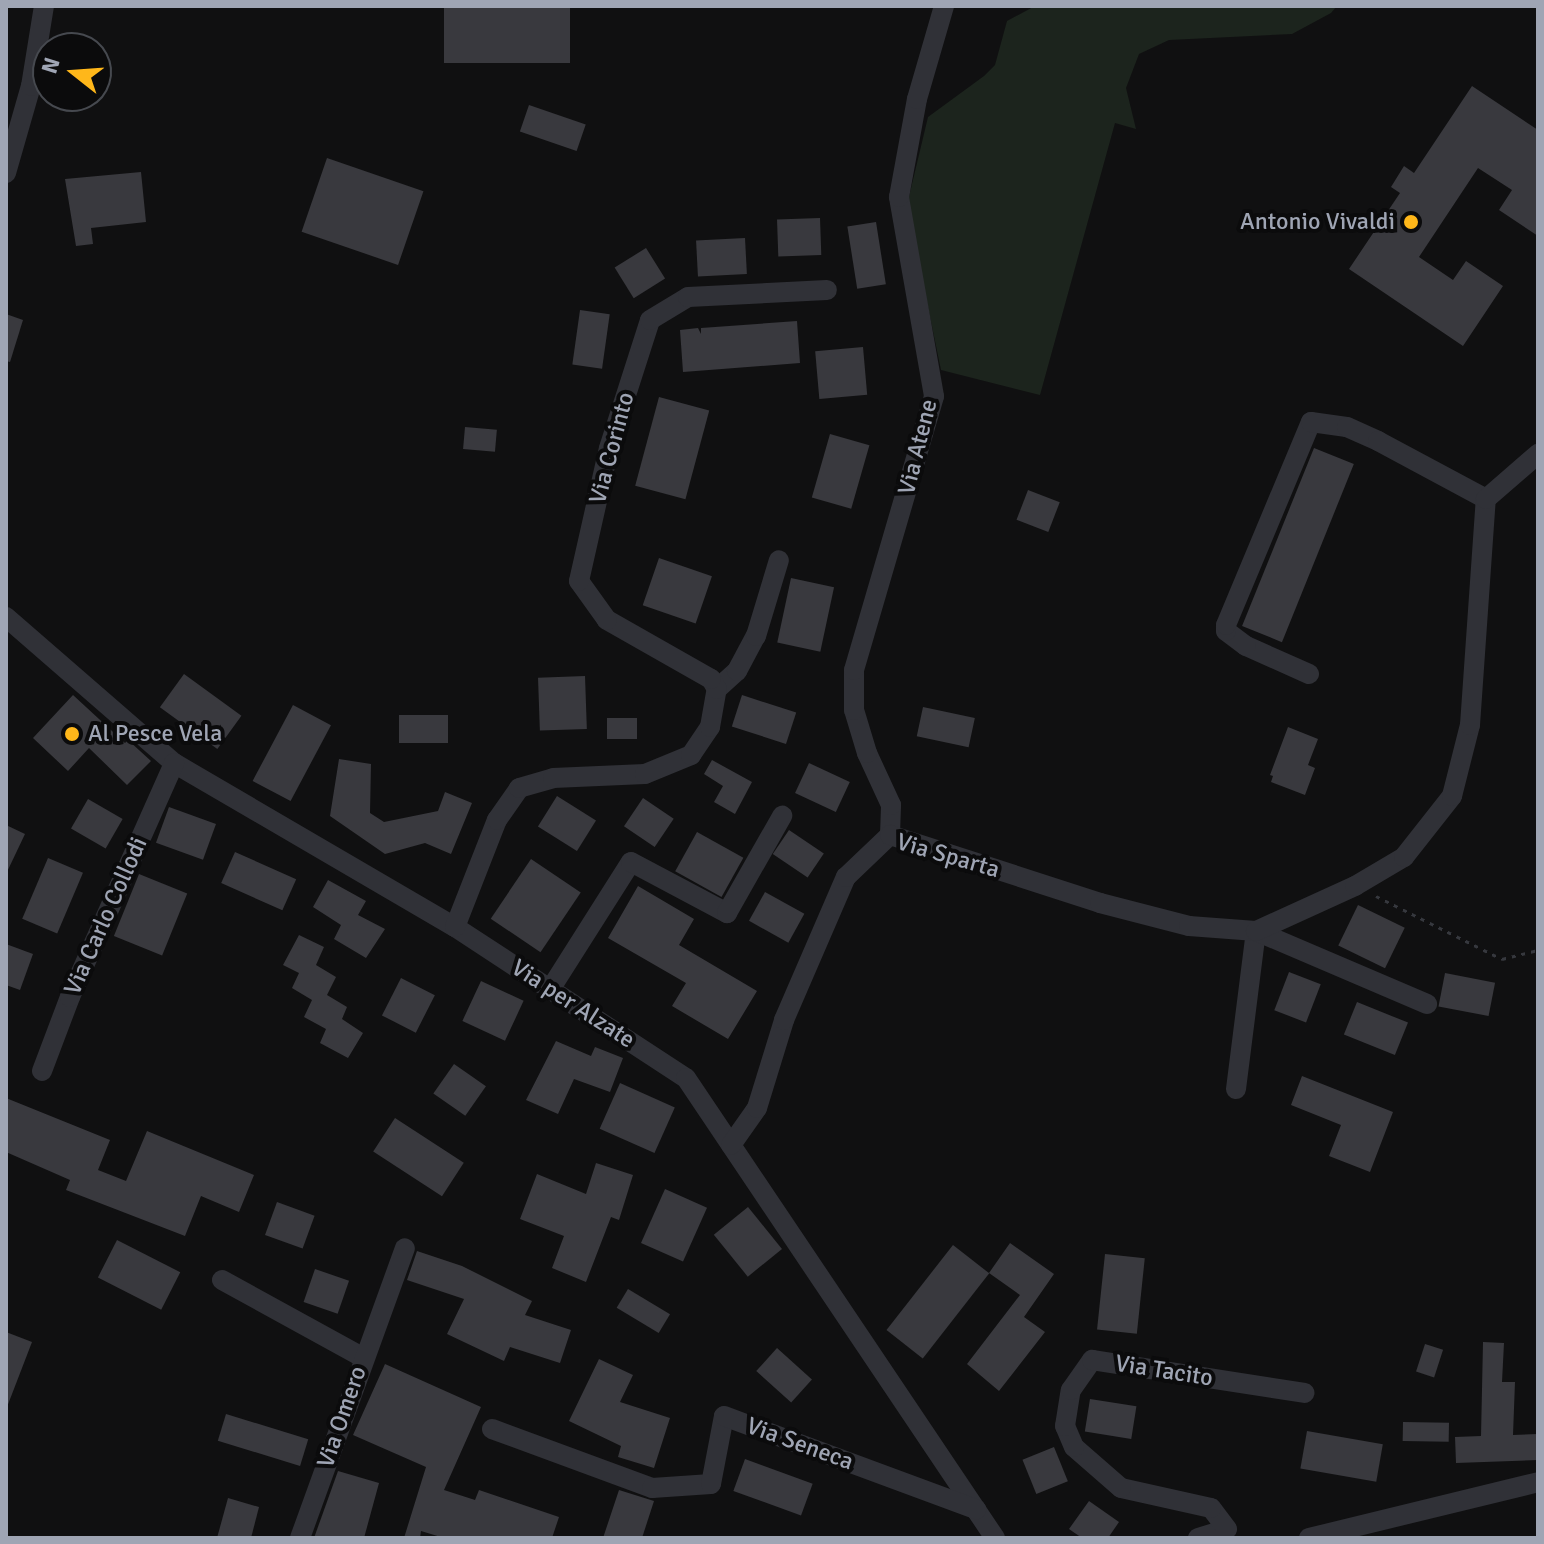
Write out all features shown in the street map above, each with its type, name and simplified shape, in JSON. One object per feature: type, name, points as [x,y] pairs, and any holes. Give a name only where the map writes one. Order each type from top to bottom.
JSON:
[{"type":"street","points":[[6,173],[31,86],[44,6]]},
{"type":"street","name":"Via Atene","points":[[890,835],[891,805],[867,753],[854,710],[854,670],[934,396],[899,197],[917,99],[944,6]]},
{"type":"street","name":"Via Corinto","points":[[717,689],[711,679],[607,620],[579,581],[609,448],[650,320],[688,297],[827,290]]},
{"type":"street","points":[[1309,674],[1246,646],[1226,631],[1226,625],[1311,422],[1358,432],[1486,499],[1538,454]]},
{"type":"street","name":"Via Sparta","points":[[1256,931],[1355,886],[1404,857],[1452,796],[1470,725],[1486,499]]},
{"type":"street","points":[[455,927],[497,820],[519,788],[553,778],[645,774],[691,755],[710,727],[717,689],[737,671],[756,636],[779,560]]},
{"type":"street","name":"Via per Alzate","points":[[6,617],[174,763],[455,927],[686,1078],[995,1538]]},
{"type":"street","name":"Via Carlo Collodi","points":[[42,1071],[70,997],[174,763]]},
{"type":"street","points":[[551,988],[631,862],[727,913],[782,816]]},
{"type":"street","name":"Via Sparta","points":[[731,1145],[757,1108],[784,1020],[846,877],[890,835],[1100,903],[1189,926],[1256,931],[1427,1004]]},
{"type":"street","points":[[1236,1089],[1256,931]]},
{"type":"street","points":[[364,1358],[405,1248]]},
{"type":"street","name":"Via Omero","points":[[222,1280],[364,1358],[300,1538]]},
{"type":"street","name":"Via Tacito","points":[[1198,1538],[1227,1529],[1211,1508],[1121,1488],[1074,1447],[1065,1426],[1071,1390],[1092,1360],[1304,1393]]},
{"type":"street","name":"Via Seneca","points":[[492,1429],[652,1488],[711,1484],[724,1416],[976,1509]]},
{"type":"street","points":[[1309,1538],[1538,1482]]},
{"type":"path","points":[[1355,886],[1502,959],[1538,950]]},
{"type":"shaded area","points":[[1035,6],[1337,6],[1331,13],[1292,34],[1169,40],[1139,54],[1126,88],[1136,129],[1115,123],[1040,395],[941,370],[907,205],[928,117],[995,65],[1007,21]]},
{"type":"building","points":[[444,6],[570,6],[570,63],[444,63]]},
{"type":"building","name":"Antonio Vivaldi","points":[[1472,86],[1538,130],[1538,236],[1499,210],[1512,190],[1478,168],[1419,257],[1453,280],[1466,261],[1503,286],[1463,346],[1349,269],[1400,193],[1391,187],[1404,166],[1414,173]]},
{"type":"building","points":[[529,105],[586,125],[577,151],[520,131]]},
{"type":"building","points":[[327,158],[423,191],[398,265],[302,232]]},
{"type":"building","points":[[141,172],[146,222],[91,228],[93,244],[76,246],[65,179]]},
{"type":"building","points":[[820,218],[821,255],[778,256],[777,220]]},
{"type":"building","points":[[876,222],[886,284],[857,289],[847,227]]},
{"type":"building","points":[[745,238],[747,274],[698,277],[696,241]]},
{"type":"building","points":[[646,248],[665,279],[634,298],[615,268]]},
{"type":"building","points":[[580,310],[610,314],[602,369],[572,364]]},
{"type":"building","points":[[6,314],[23,320],[10,362],[6,361]]},
{"type":"building","points":[[797,321],[800,363],[683,372],[680,330],[698,328],[701,334],[701,328]]},
{"type":"building","points":[[863,347],[867,395],[819,399],[815,351]]},
{"type":"building","points":[[659,397],[709,410],[685,499],[635,486]]},
{"type":"building","points":[[465,427],[497,430],[495,452],[463,449]]},
{"type":"building","points":[[830,434],[869,445],[851,509],[812,497]]},
{"type":"building","points":[[1314,448],[1354,464],[1282,642],[1242,626]]},
{"type":"building","points":[[1028,490],[1060,502],[1048,532],[1017,520]]},
{"type":"building","points":[[659,558],[712,576],[696,624],[643,605]]},
{"type":"building","points":[[791,578],[834,587],[820,652],[777,643]]},
{"type":"building","points":[[184,674],[241,716],[217,749],[160,707]]},
{"type":"building","points":[[585,676],[587,729],[540,731],[538,678]]},
{"type":"building","points":[[73,695],[125,743],[128,740],[151,761],[127,785],[89,748],[68,771],[33,738]]},
{"type":"building","points":[[742,695],[796,713],[786,744],[732,726]]},
{"type":"building","points":[[293,705],[331,725],[291,801],[253,781]]},
{"type":"building","points":[[923,707],[975,718],[969,747],[917,736]]},
{"type":"building","points":[[399,715],[448,715],[448,743],[399,743]]},
{"type":"building","points":[[607,718],[637,718],[637,739],[607,739]]},
{"type":"building","points":[[1288,727],[1318,739],[1308,765],[1315,768],[1305,795],[1271,782],[1273,776],[1270,775]]},
{"type":"building","points":[[339,759],[371,764],[370,813],[384,822],[438,811],[445,792],[472,803],[451,854],[425,843],[385,854],[330,816]]},
{"type":"building","points":[[712,760],[752,782],[735,814],[714,802],[723,786],[704,774]]},
{"type":"building","points":[[809,763],[850,782],[836,812],[795,793]]},
{"type":"building","points":[[557,796],[596,820],[577,851],[538,827]]},
{"type":"building","points":[[643,798],[674,819],[655,847],[624,826]]},
{"type":"building","points":[[88,799],[123,819],[106,848],[71,828]]},
{"type":"building","points":[[169,807],[216,824],[203,860],[156,843]]},
{"type":"building","points":[[6,825],[25,834],[6,874]]},
{"type":"building","points":[[789,830],[824,853],[808,878],[773,854]]},
{"type":"building","points":[[697,832],[743,858],[722,897],[675,871]]},
{"type":"building","points":[[235,852],[296,879],[282,910],[221,883]]},
{"type":"building","points":[[48,858],[83,873],[57,934],[22,919]]},
{"type":"building","points":[[531,859],[581,893],[540,952],[491,919]]},
{"type":"building","points":[[139,874],[187,893],[162,956],[114,936]]},
{"type":"building","points":[[328,880],[366,901],[358,915],[385,929],[366,958],[334,939],[341,925],[313,907]]},
{"type":"building","points":[[638,886],[694,919],[679,945],[757,991],[728,1039],[672,1006],[686,983],[608,938]]},
{"type":"building","points":[[765,892],[804,914],[788,943],[749,921]]},
{"type":"building","points":[[1358,905],[1405,928],[1385,968],[1338,945]]},
{"type":"building","points":[[299,935],[324,947],[316,965],[336,977],[327,995],[347,1007],[342,1019],[363,1033],[348,1058],[320,1043],[326,1029],[304,1017],[312,1000],[292,988],[299,973],[283,965]]},
{"type":"building","points":[[6,944],[33,954],[20,990],[6,985]]},
{"type":"building","points":[[1289,972],[1321,984],[1306,1022],[1274,1010]]},
{"type":"building","points":[[1445,973],[1495,983],[1489,1016],[1439,1006]]},
{"type":"building","points":[[401,978],[435,995],[416,1033],[382,1015]]},
{"type":"building","points":[[481,981],[524,1001],[505,1041],[462,1021]]},
{"type":"building","points":[[1357,1002],[1408,1023],[1395,1055],[1344,1034]]},
{"type":"building","points":[[556,1041],[591,1056],[595,1047],[623,1058],[610,1092],[574,1079],[558,1114],[526,1100]]},
{"type":"building","points":[[454,1064],[486,1086],[465,1116],[433,1093]]},
{"type":"building","points":[[1302,1076],[1393,1112],[1370,1172],[1329,1156],[1341,1125],[1291,1105]]},
{"type":"building","points":[[620,1083],[675,1107],[654,1153],[600,1129]]},
{"type":"building","points":[[6,1098],[110,1140],[98,1170],[126,1181],[147,1131],[254,1175],[239,1212],[201,1196],[185,1236],[66,1190],[70,1180],[6,1152]]},
{"type":"building","points":[[395,1118],[464,1163],[442,1196],[373,1152]]},
{"type":"building","points":[[596,1163],[633,1175],[619,1220],[611,1217],[586,1282],[552,1268],[564,1236],[520,1219],[537,1174],[586,1194]]},
{"type":"building","points":[[665,1189],[707,1208],[683,1262],[641,1243]]},
{"type":"building","points":[[277,1202],[315,1216],[303,1249],[265,1235]]},
{"type":"building","points":[[748,1207],[782,1249],[748,1277],[714,1235]]},
{"type":"building","points":[[117,1240],[180,1272],[161,1310],[98,1277]]},
{"type":"building","points":[[1010,1243],[1054,1274],[1024,1317],[1045,1332],[999,1391],[967,1364],[1020,1295],[989,1273]]},
{"type":"building","points":[[953,1245],[989,1273],[923,1358],[887,1330]]},
{"type":"building","points":[[417,1251],[462,1266],[532,1301],[525,1315],[571,1330],[560,1363],[510,1347],[504,1361],[447,1334],[464,1299],[407,1280]]},
{"type":"building","points":[[1105,1254],[1145,1258],[1137,1334],[1097,1330]]},
{"type":"building","points":[[315,1269],[349,1281],[338,1314],[304,1302]]},
{"type":"building","points":[[628,1289],[670,1314],[659,1333],[617,1308]]},
{"type":"building","points":[[6,1332],[32,1342],[7,1407],[6,1407]]},
{"type":"building","points":[[1483,1342],[1504,1343],[1502,1382],[1515,1382],[1513,1435],[1538,1434],[1538,1460],[1456,1463],[1455,1437],[1481,1436]]},
{"type":"building","points":[[1425,1344],[1443,1350],[1434,1377],[1416,1372]]},
{"type":"building","points":[[777,1348],[812,1379],[791,1402],[756,1371]]},
{"type":"building","points":[[599,1359],[633,1375],[620,1402],[670,1418],[654,1468],[618,1457],[621,1446],[569,1421]]},
{"type":"building","points":[[385,1364],[481,1407],[444,1490],[475,1500],[479,1490],[559,1517],[552,1538],[444,1538],[421,1531],[420,1538],[404,1538],[426,1467],[353,1435]]},
{"type":"building","points":[[1090,1399],[1136,1406],[1131,1439],[1085,1432]]},
{"type":"building","points":[[226,1414],[308,1439],[300,1466],[218,1441]]},
{"type":"building","points":[[1403,1422],[1449,1423],[1449,1442],[1403,1441]]},
{"type":"building","points":[[1307,1431],[1383,1444],[1376,1482],[1300,1468]]},
{"type":"building","points":[[1054,1447],[1068,1481],[1036,1494],[1022,1460]]},
{"type":"building","points":[[745,1459],[813,1484],[801,1516],[733,1491]]},
{"type":"building","points":[[338,1471],[379,1483],[364,1538],[314,1538]]},
{"type":"building","points":[[619,1490],[654,1501],[642,1538],[603,1538]]},
{"type":"building","points":[[228,1498],[259,1507],[251,1538],[217,1538]]},
{"type":"building","points":[[1089,1501],[1119,1522],[1108,1538],[1082,1538],[1069,1529]]},
{"type":"place","name":"Antonio Vivaldi","points":[[1411,222]]},
{"type":"place","name":"Al Pesce Vela","points":[[72,734]]}]
